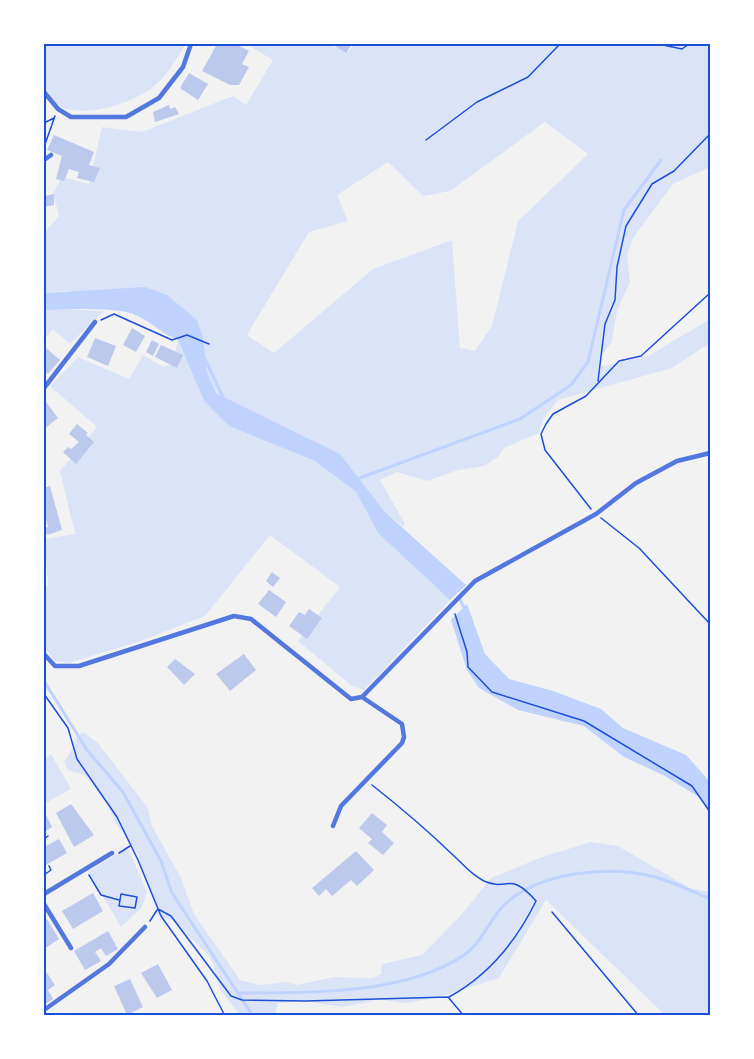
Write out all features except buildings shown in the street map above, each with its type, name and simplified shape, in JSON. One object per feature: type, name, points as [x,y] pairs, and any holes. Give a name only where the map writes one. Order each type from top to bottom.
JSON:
[{"type":"street","points":[[44,92],[58,110],[71,117],[126,117],[159,98],[183,67],[192,44]]},
{"type":"street","points":[[44,160],[51,155]]},
{"type":"street","points":[[44,388],[95,322]]},
{"type":"street","points":[[44,654],[55,666],[79,666],[234,616],[250,619],[351,699],[362,697],[475,581],[596,514],[636,483],[677,461],[711,453]]},
{"type":"street","points":[[333,826],[341,806],[402,743],[405,737],[402,724],[362,697]]},
{"type":"street","points":[[44,894],[112,853]]},
{"type":"street","points":[[44,904],[70,948]]},
{"type":"street","points":[[44,1010],[109,964],[146,927]]},
{"type":"path","points":[[426,140],[477,102],[528,77],[560,44]]},
{"type":"path","points":[[658,44],[682,49],[689,44]]},
{"type":"path","points":[[44,117],[45,122],[55,118],[44,147]]},
{"type":"path","points":[[598,384],[605,324],[615,300],[617,267],[626,226],[652,184],[674,171],[711,134]]},
{"type":"path","points":[[711,293],[641,356],[619,361],[586,396],[553,414],[541,434],[544,450],[596,514],[639,548],[711,624]]},
{"type":"path","points":[[95,322],[114,314],[172,340],[187,335],[209,344]]},
{"type":"path","points":[[451,605],[461,627],[468,667],[492,692],[584,721],[692,786],[711,812]]},
{"type":"path","points":[[44,694],[68,728],[82,768],[117,817],[158,909],[207,981],[225,1016]]},
{"type":"path","points":[[158,909],[171,916],[231,996],[242,1000],[306,1001],[448,997],[463,989],[499,961],[536,901],[522,885],[509,882],[487,882],[466,871],[454,856],[405,811],[365,779]]},
{"type":"path","points":[[44,839],[48,836]]},
{"type":"path","points":[[44,875],[51,870],[49,866]]},
{"type":"path","points":[[86,869],[101,896],[120,901]]},
{"type":"path","points":[[121,894],[137,897],[135,908],[119,906],[120,901],[121,894]]},
{"type":"path","points":[[146,927],[158,909]]},
{"type":"path","points":[[552,912],[639,1016]]},
{"type":"path","points":[[448,997],[464,1016]]},
{"type":"shaded area","points":[[44,44],[185,44],[175,62],[157,84],[141,95],[112,107],[79,111],[64,108],[52,102],[44,90],[42,73]]},
{"type":"shaded area","points":[[246,44],[324,44],[349,51],[355,44],[710,44],[710,167],[673,184],[633,238],[627,255],[630,282],[617,311],[612,341],[600,358],[600,367],[650,355],[710,319],[710,343],[672,368],[558,400],[544,418],[539,433],[504,448],[499,456],[484,466],[458,470],[427,481],[397,472],[380,480],[405,524],[403,527],[385,512],[339,454],[216,393],[207,372],[203,337],[68,291],[44,293],[44,233],[59,216],[53,193],[62,177],[89,184],[102,127],[142,132],[233,96],[246,105],[273,60]],"holes":[[[545,122],[588,154],[518,221],[492,326],[475,351],[460,348],[452,240],[373,269],[274,353],[247,335],[309,232],[348,221],[337,195],[388,162],[423,196],[450,191]]]},
{"type":"shaded area","points":[[44,310],[104,311],[70,344],[53,329],[44,339]]},
{"type":"shaded area","points":[[178,340],[204,401],[229,426],[315,461],[356,492],[378,533],[450,600],[364,690],[352,686],[298,641],[340,587],[270,535],[205,616],[141,641],[69,663],[55,661],[44,647],[44,587],[48,585],[44,539],[75,534],[60,471],[97,427],[50,386],[78,357],[129,379],[143,355],[162,366],[172,365]]},
{"type":"shaded area","points":[[83,732],[98,743],[148,808],[152,826],[180,876],[194,914],[240,980],[260,985],[288,982],[297,985],[334,977],[373,978],[381,974],[382,964],[422,955],[462,914],[491,878],[542,857],[591,842],[618,846],[690,888],[710,892],[710,1015],[665,1015],[546,900],[499,978],[436,998],[405,1003],[376,999],[342,1007],[305,1001],[278,1003],[275,1015],[240,1015],[220,990],[213,963],[208,955],[175,922],[158,915],[137,853],[115,822],[108,805],[85,775],[68,770],[64,762],[74,746],[76,737]]},
{"type":"shaded area","points":[[51,754],[71,789],[46,803],[44,759]]},
{"type":"shaded area","points":[[128,848],[147,892],[142,907],[121,927],[88,871]]},
{"type":"water","points":[[145,287],[167,295],[197,320],[203,337],[207,372],[216,393],[340,454],[385,512],[466,585],[450,600],[378,533],[356,492],[315,461],[229,426],[204,401],[178,340],[139,317],[125,312],[89,309],[44,310],[44,293]]},
{"type":"water","points":[[467,604],[485,654],[509,679],[553,691],[601,709],[623,728],[686,755],[710,782],[710,816],[702,799],[665,776],[624,757],[584,726],[518,710],[479,688],[467,670],[451,620]]},
{"type":"waterway","points":[[357,479],[520,419],[571,385],[588,362],[624,210],[661,160]]},
{"type":"waterway","points":[[205,359],[224,399]]},
{"type":"waterway","points":[[459,597],[465,610]]},
{"type":"waterway","points":[[44,681],[87,750],[123,792],[161,861],[172,893],[253,1016]]},
{"type":"waterway","points":[[237,993],[324,992],[385,985],[414,978],[464,955],[480,938],[504,905],[519,894],[536,885],[576,874],[637,873],[655,877],[710,899]]}]
